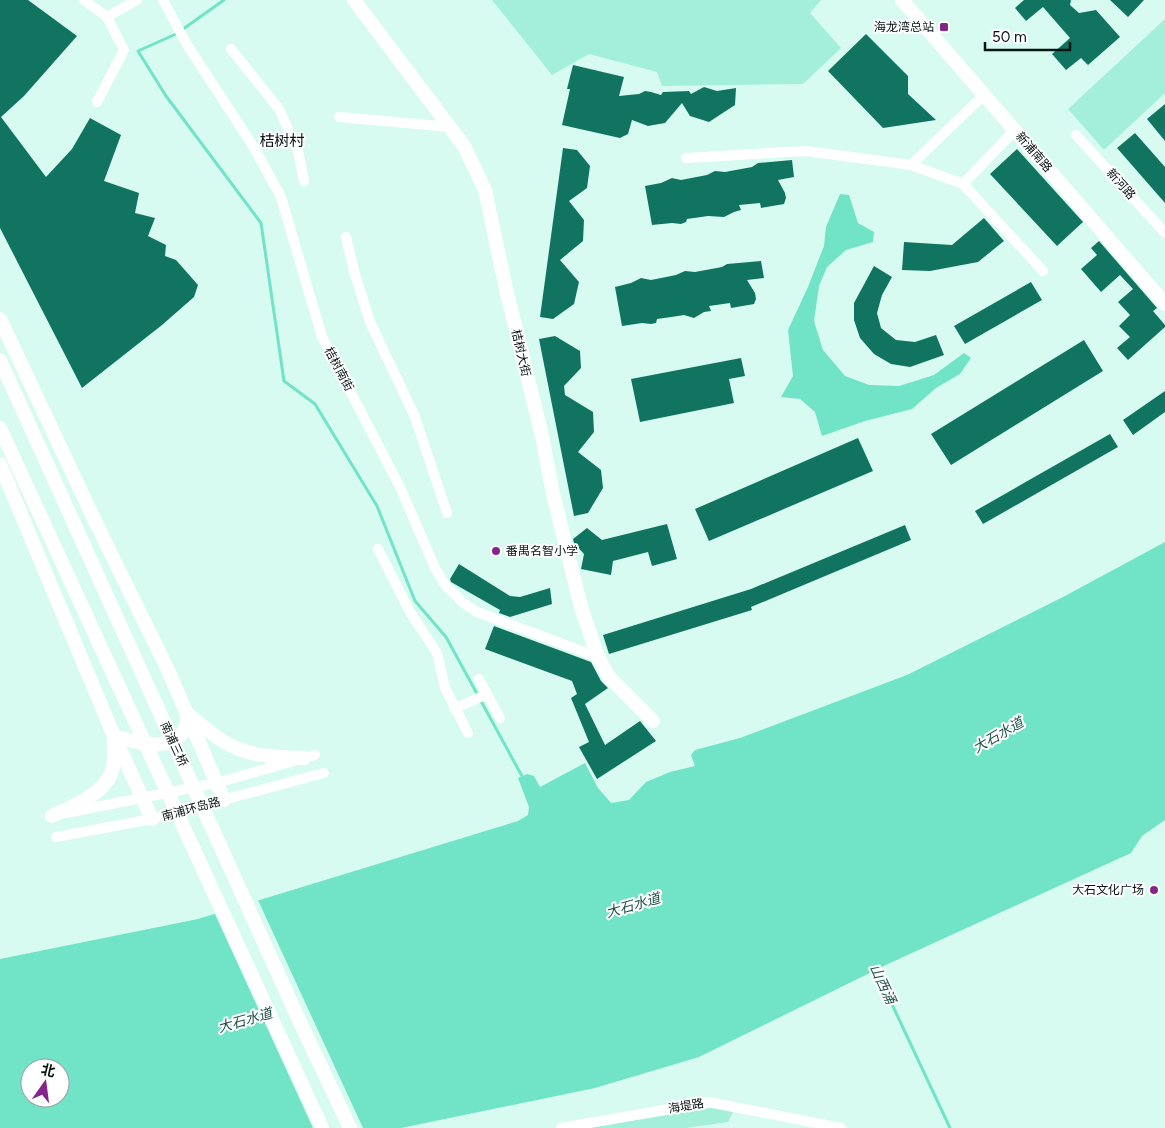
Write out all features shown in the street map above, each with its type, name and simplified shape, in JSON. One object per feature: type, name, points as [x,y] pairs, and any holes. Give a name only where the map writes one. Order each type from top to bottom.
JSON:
[{"type":"main road","name":"桔树大街","points":[[354,0],[464,146],[484,190],[506,290],[542,436],[553,494],[581,607],[598,657],[608,677],[653,721]]},
{"type":"main road","name":"新浦南路","points":[[902,0],[1165,304]]},
{"type":"main road","points":[[0,319],[168,670],[224,800]]},
{"type":"main road","name":"南浦三桥","points":[[0,360],[299,1020],[350,1128]]},
{"type":"main road","name":"南浦三桥","points":[[0,428],[322,1128]]},
{"type":"main road","points":[[0,464],[114,736],[152,819]]},
{"type":"main road","points":[[114,736],[133,742],[165,743],[175,739],[182,733],[188,719],[186,713]]},
{"type":"main road","points":[[186,713],[213,734],[239,749],[268,757],[310,757]]},
{"type":"main road","points":[[52,816],[88,797],[103,786],[110,775],[114,758],[114,736]]},
{"type":"street","points":[[84,0],[107,17],[124,50],[96,102]]},
{"type":"street","points":[[107,17],[137,0]]},
{"type":"street","name":"桔树南街","points":[[163,0],[186,43],[252,146],[281,197],[322,337],[400,487],[435,568],[446,586],[466,605],[477,612],[598,657]]},
{"type":"street","points":[[231,49],[279,109],[298,151],[304,181]]},
{"type":"street","points":[[911,164],[984,95]]},
{"type":"street","points":[[339,116],[450,127]]},
{"type":"street","points":[[963,184],[1015,130]]},
{"type":"street","name":"新河路","points":[[1076,135],[1165,233]]},
{"type":"street","points":[[686,158],[806,151],[911,164],[963,184],[1043,271]]},
{"type":"street","points":[[346,237],[354,271],[370,322],[415,417],[447,514]]},
{"type":"street","points":[[378,549],[410,612],[437,653],[445,688],[454,709],[468,733]]},
{"type":"street","points":[[479,679],[500,718]]},
{"type":"street","points":[[454,709],[487,694]]},
{"type":"street","name":"南浦环岛路","points":[[52,816],[216,783],[310,757]]},
{"type":"street","name":"南浦环岛路","points":[[56,837],[152,819],[324,772]]},
{"type":"street","name":"海堤路","points":[[561,1128],[710,1102],[841,1128]]},
{"type":"shaded area","points":[[492,0],[821,0],[810,13],[841,48],[803,84],[662,86],[657,72],[589,54],[552,75]]},
{"type":"shaded area","points":[[1165,19],[1165,93],[1104,150],[1068,109]]},
{"type":"shaded area","points":[[711,1108],[733,1112],[728,1122],[686,1128],[589,1128]]},
{"type":"water","points":[[840,194],[849,195],[858,223],[874,232],[873,242],[846,250],[827,267],[819,286],[814,321],[823,350],[845,376],[869,385],[899,386],[934,375],[964,353],[971,358],[960,374],[936,388],[912,409],[865,421],[822,436],[815,412],[800,399],[781,397],[793,376],[788,330],[824,246],[826,227]]},
{"type":"water","name":"大石水道","points":[[1165,542],[1165,820],[1142,836],[1131,853],[890,963],[699,1057],[595,1088],[401,1128],[0,1128],[0,959],[198,919],[518,821],[528,815],[529,807],[518,778],[527,774],[534,776],[540,787],[585,763],[598,788],[611,803],[629,800],[646,782],[670,772],[695,766],[691,755],[695,750],[740,738],[907,675],[1065,596]]},
{"type":"pier","points":[[257,898],[363,1128],[313,1128],[214,912]]},
{"type":"building","points":[[0,0],[28,0],[77,36],[24,96],[1,117],[46,177],[72,149],[90,118],[121,135],[104,181],[139,193],[135,213],[155,218],[148,236],[166,245],[165,256],[176,260],[198,285],[194,297],[162,325],[82,388],[0,228]]},
{"type":"building","points":[[1024,0],[1071,0],[1070,5],[1079,13],[1096,10],[1120,37],[1088,65],[1081,58],[1066,70],[1052,54],[1070,38],[1043,7],[1026,21],[1015,8]]},
{"type":"building","points":[[1110,0],[1144,0],[1128,17]]},
{"type":"building","points":[[866,34],[908,76],[908,94],[936,120],[883,128],[828,71]]},
{"type":"building","points":[[573,65],[624,77],[619,96],[639,94],[645,91],[661,95],[663,92],[689,91],[691,94],[704,87],[717,91],[736,88],[735,105],[709,122],[690,116],[682,103],[665,123],[648,126],[632,120],[628,134],[620,138],[562,125],[570,89],[567,89]]},
{"type":"building","points":[[1165,104],[1165,141],[1147,119]]},
{"type":"building","points":[[1135,133],[1165,167],[1165,203],[1117,148]]},
{"type":"building","points":[[563,148],[577,150],[590,166],[587,188],[569,201],[584,220],[583,241],[560,260],[579,282],[574,304],[553,319],[540,317]]},
{"type":"building","points":[[1017,149],[1083,222],[1057,246],[990,174]]},
{"type":"building","points":[[792,160],[794,177],[778,180],[785,193],[784,204],[761,208],[760,203],[739,205],[741,210],[724,217],[708,216],[687,219],[686,222],[681,224],[652,225],[645,186],[661,183],[672,178],[681,180],[707,175],[715,171],[725,172],[752,167],[758,163]]},
{"type":"building","points":[[984,218],[1004,241],[978,262],[930,271],[902,270],[904,242],[952,245]]},
{"type":"building","points":[[1099,241],[1157,308],[1153,311],[1165,325],[1128,360],[1117,348],[1130,337],[1119,326],[1130,315],[1118,302],[1133,289],[1120,275],[1101,292],[1081,269],[1097,255],[1091,248]]},
{"type":"building","points":[[761,261],[764,278],[747,280],[755,293],[756,299],[754,304],[731,308],[730,303],[709,306],[711,311],[704,312],[694,318],[684,315],[657,319],[656,323],[651,324],[642,323],[622,326],[615,287],[641,278],[651,280],[676,275],[685,271],[695,272],[722,267],[727,264]]},
{"type":"building","points":[[874,266],[892,277],[882,295],[877,313],[881,328],[896,340],[915,342],[936,335],[944,355],[910,367],[891,364],[874,354],[860,338],[854,320],[854,303]]},
{"type":"building","points":[[1031,282],[1042,300],[965,344],[954,326]]},
{"type":"building","points":[[555,336],[580,351],[581,368],[564,386],[565,395],[593,412],[594,432],[578,452],[601,470],[603,488],[588,513],[574,516],[539,339]]},
{"type":"building","points":[[1084,340],[1103,371],[951,465],[931,434]]},
{"type":"building","points":[[741,358],[745,376],[729,379],[734,403],[640,422],[631,379]]},
{"type":"building","points":[[1165,391],[1165,412],[1133,435],[1123,420]]},
{"type":"building","points":[[1110,434],[1118,447],[983,524],[975,511]]},
{"type":"building","points":[[858,438],[873,471],[709,541],[695,509]]},
{"type":"building","points":[[667,524],[677,559],[652,566],[648,552],[613,561],[611,575],[581,569],[584,554],[574,543],[573,539],[587,528],[602,540]]},
{"type":"building","points":[[905,525],[911,540],[751,607],[752,610],[609,654],[603,635],[751,589]]},
{"type":"building","points":[[459,564],[510,596],[520,597],[550,588],[552,604],[510,617],[499,613],[500,610],[451,582],[450,579]]},
{"type":"building","points":[[494,626],[591,662],[601,681],[608,688],[585,704],[605,745],[640,721],[656,741],[597,779],[579,747],[589,742],[571,698],[577,694],[572,681],[485,649]]},
{"type":"waterway","points":[[224,0],[176,34],[138,51],[166,96],[261,223],[284,381],[315,404],[377,506],[415,601],[446,637],[523,778]]},
{"type":"waterway","name":"山西涌","points":[[875,968],[950,1128]]},
{"type":"place","name":"海龙湾总站","points":[[944,27]]},
{"type":"place","name":"番禺名智小学","points":[[496,551]]},
{"type":"place","name":"大石文化广场","points":[[1154,890]]},
{"type":"district","name":"桔树村","points":[[282,141]]}]
